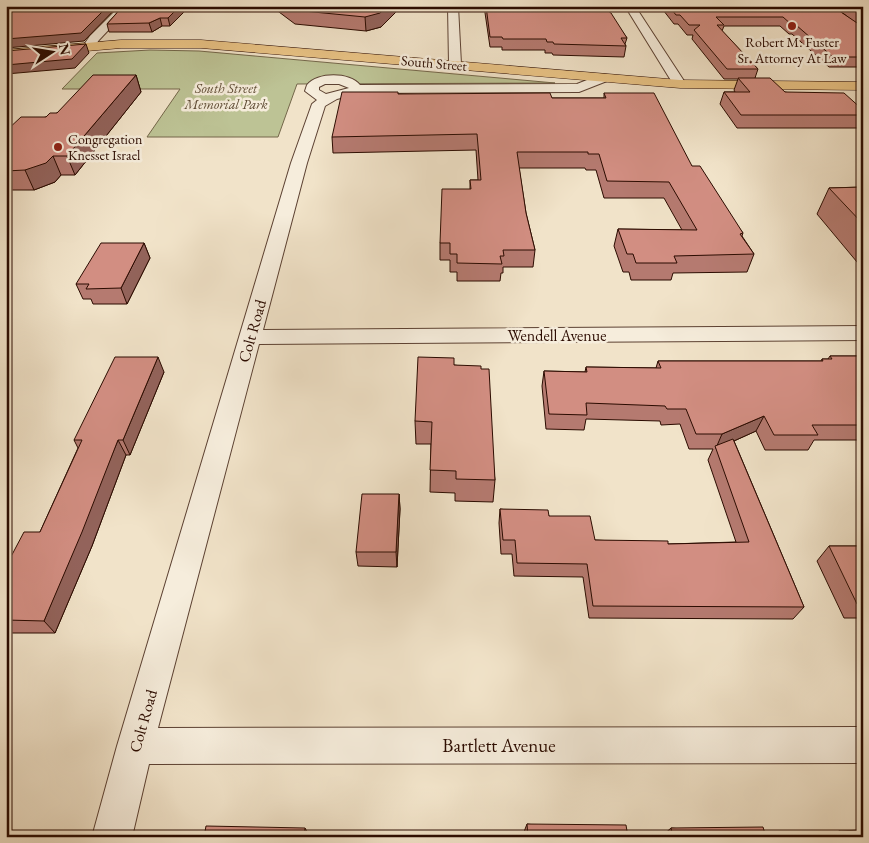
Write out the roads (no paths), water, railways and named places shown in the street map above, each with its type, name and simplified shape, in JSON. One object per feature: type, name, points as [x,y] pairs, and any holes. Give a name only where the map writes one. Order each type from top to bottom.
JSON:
[{"type":"highway","name":"South Street","points":[[6,54],[89,46],[152,43],[222,44],[680,84],[863,86]]},
{"type":"street","points":[[89,46],[94,38],[126,6]]},
{"type":"street","points":[[453,6],[454,64]]},
{"type":"street","points":[[630,6],[680,84]]},
{"type":"street","name":"Colt Road","points":[[112,837],[250,337],[314,114],[319,104],[325,98],[360,89],[579,88],[602,78]]},
{"type":"street","name":"Wendell Avenue","points":[[250,337],[863,333]]},
{"type":"street","name":"Bartlett Avenue","points":[[136,746],[863,745]]},
{"type":"place","name":"Robert M. Fuster Sr. Attorney At Law","points":[[792,26]]},
{"type":"place","name":"Congregation Knesset Israel","points":[[58,147]]},
{"type":"park label","name":"South Street Memorial Park","points":[[226,96]]}]
